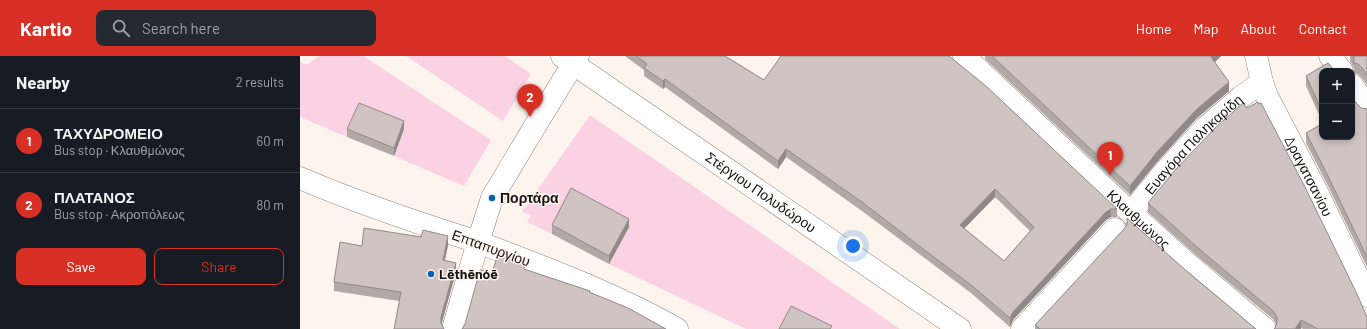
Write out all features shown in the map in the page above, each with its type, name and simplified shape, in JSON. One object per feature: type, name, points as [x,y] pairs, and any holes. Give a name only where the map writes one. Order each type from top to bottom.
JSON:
[{"type":"street","name":"Κλαυθμώνος","points":[[964,56],[1190,266],[1265,329]]},
{"type":"street","name":"Δραγατσανίου","points":[[1256,56],[1262,82],[1269,101],[1316,190],[1367,296]]},
{"type":"street","points":[[1330,56],[1340,68]]},
{"type":"street","points":[[453,329],[492,198],[571,58]]},
{"type":"street","name":"Στέργιου Πολυδώρου","points":[[571,58],[960,329]]},
{"type":"street","name":"Ευαγόρα Παληκαρίδη","points":[[1131,212],[1166,170],[1206,127],[1241,97],[1262,82]]},
{"type":"street","points":[[1355,89],[1367,107]]},
{"type":"street","name":"Επταπυργίου","points":[[300,178],[386,212],[478,242],[573,278],[677,329]]},
{"type":"street","points":[[1022,329],[1115,229]]},
{"type":"shaded area","points":[[319,56],[363,56],[491,140],[464,186],[394,156],[404,129],[359,111],[347,137],[300,117],[300,61],[306,65]]},
{"type":"shaded area","points":[[406,56],[505,56],[531,74],[503,121]]},
{"type":"shaded area","points":[[590,115],[900,329],[746,329],[609,264],[629,227],[552,234],[527,222],[531,215],[522,212]]},
{"type":"building","points":[[636,56],[725,56],[764,80],[781,56],[949,56],[986,86],[1117,209],[1111,209],[1106,212],[1013,312],[1010,318],[971,285],[862,202],[786,149],[778,161],[665,79],[663,81],[644,68],[647,64]],"holes":[[[995,189],[1034,227],[1004,261],[960,225]]]},
{"type":"building","points":[[992,56],[1211,56],[1229,82],[1197,109],[1157,152],[1130,186]]},
{"type":"building","points":[[1353,56],[1367,56],[1367,75],[1358,64],[1354,63]]},
{"type":"building","points":[[1328,63],[1332,68],[1320,68]]},
{"type":"building","points":[[1319,68],[1319,104],[1306,76]]},
{"type":"building","points":[[1355,101],[1361,108],[1367,109],[1367,257],[1327,174],[1306,133],[1319,126],[1319,140],[1355,140]]},
{"type":"building","points":[[1258,102],[1259,104],[1261,103],[1305,187],[1357,294],[1367,317],[1367,329],[1318,329],[1301,320],[1295,329],[1274,329],[1277,322],[1277,317],[1273,311],[1198,248],[1148,203],[1175,170],[1215,128],[1243,103],[1247,108]]},
{"type":"building","points":[[359,103],[404,121],[394,148],[347,129]]},
{"type":"building","points":[[571,188],[629,219],[609,256],[552,225]]},
{"type":"building","points":[[1127,218],[1182,267],[1256,329],[1040,329],[1035,325],[1124,229],[1127,224]]},
{"type":"building","points":[[364,228],[421,237],[423,230],[448,236],[443,260],[456,263],[441,317],[441,323],[444,329],[394,329],[401,292],[334,282],[340,242],[362,246]]},
{"type":"building","points":[[498,254],[525,265],[524,269],[590,291],[589,292],[628,308],[666,329],[462,329],[465,324],[480,270],[492,273]]},
{"type":"building","points":[[791,306],[832,326],[830,329],[779,329]]},
{"type":"place","name":"ΠΛΑΤΑΝΟΣ","points":[[530,117]]},
{"type":"place","name":"ΤΑΧΥΔΡΟΜΕΙΟ","points":[[1110,175]]},
{"type":"place","name":"Πορτάρα","points":[[492,198]]},
{"type":"place","name":"Lēthēnóē","points":[[431,274]]}]
